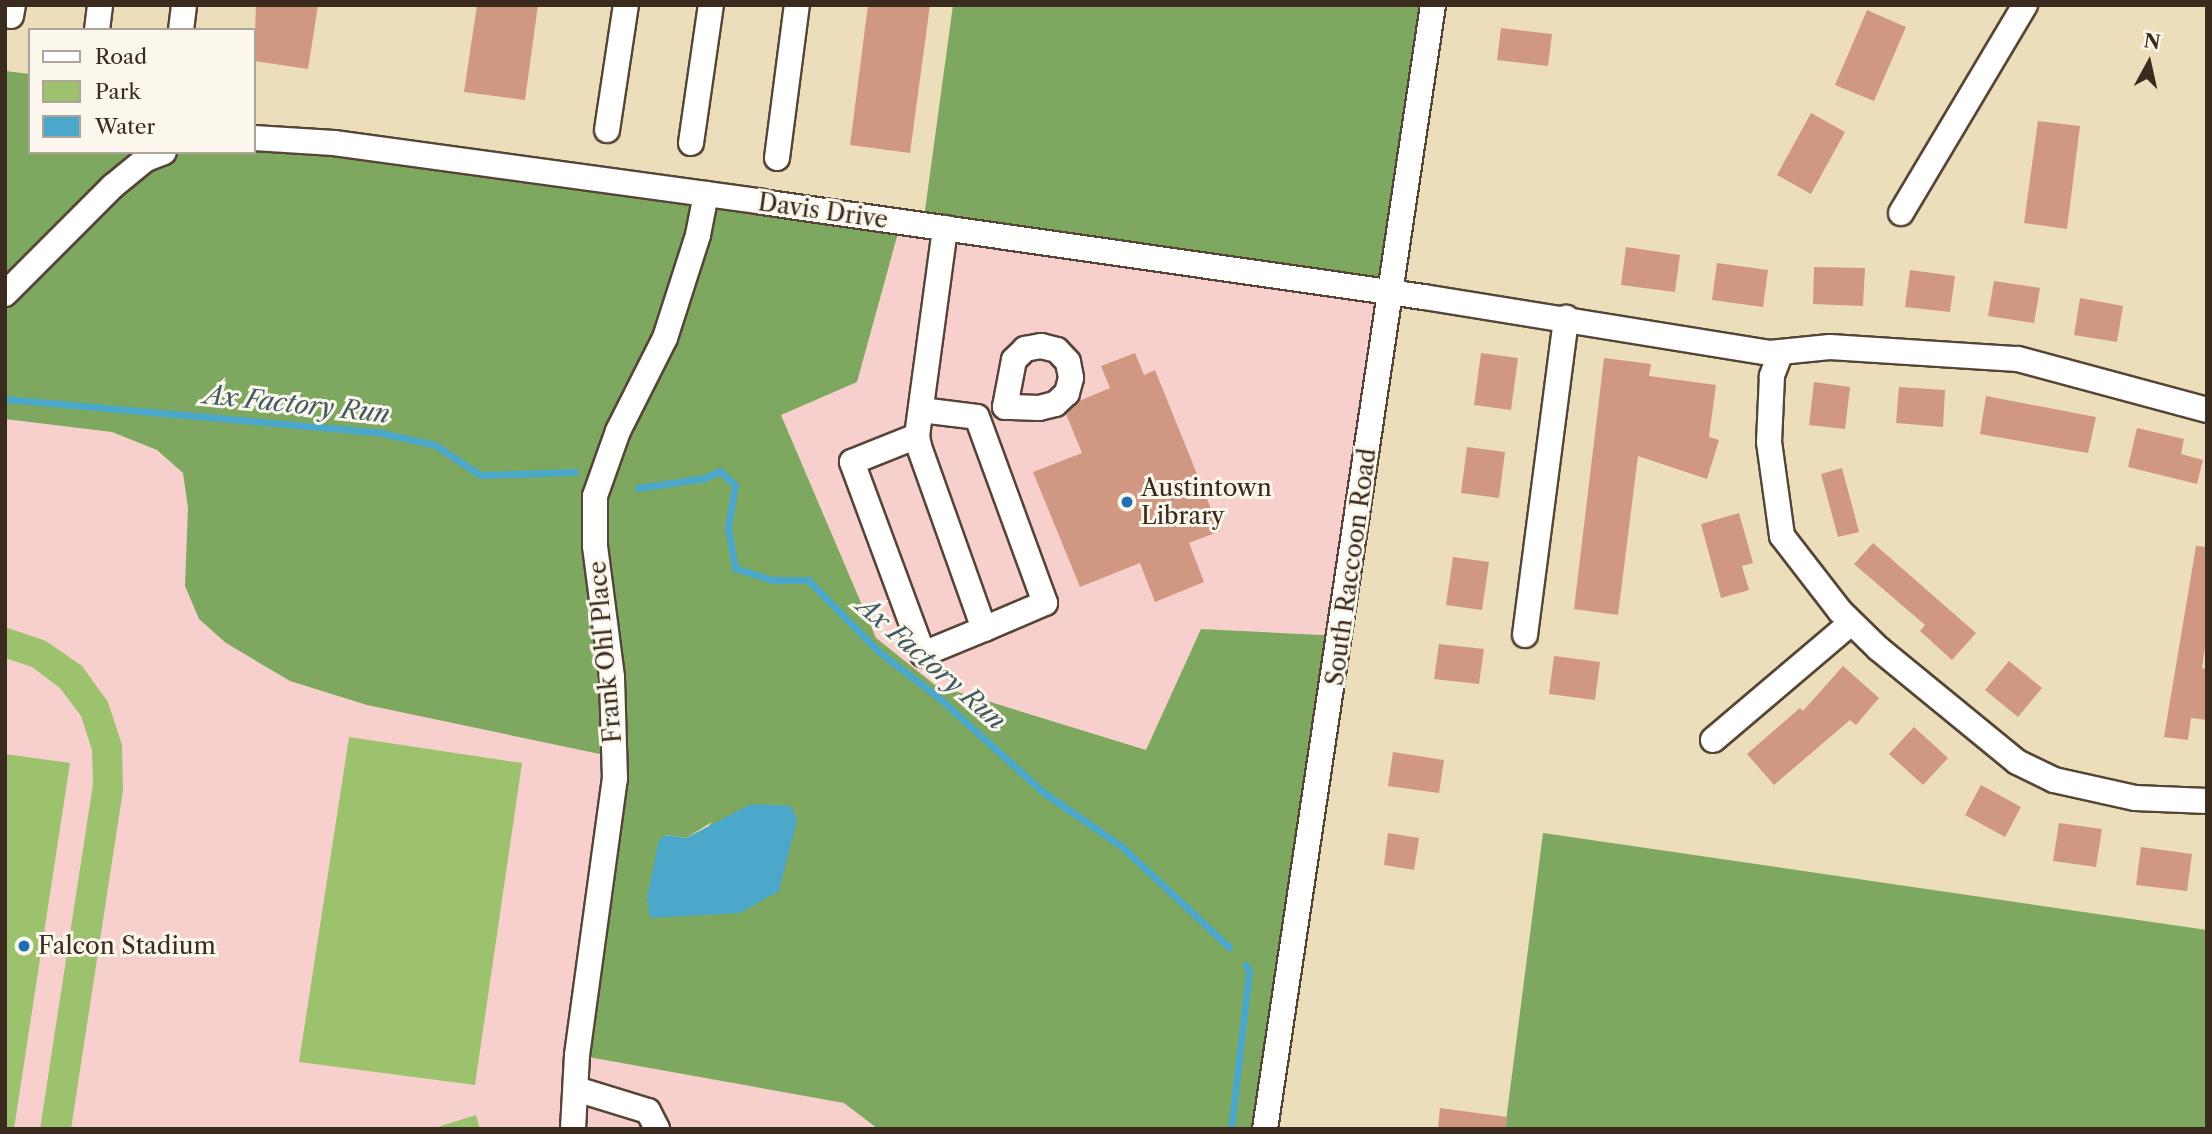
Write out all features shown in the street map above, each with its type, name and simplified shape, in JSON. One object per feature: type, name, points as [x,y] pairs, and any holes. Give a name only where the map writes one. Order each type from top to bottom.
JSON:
[{"type":"street","points":[[97,28],[100,5]]},
{"type":"street","points":[[181,28],[184,5]]},
{"type":"street","points":[[607,130],[626,5]]},
{"type":"street","points":[[691,143],[711,5]]},
{"type":"street","points":[[777,158],[797,5]]},
{"type":"street","points":[[1901,212],[2025,5]]},
{"type":"street","name":"South Raccoon Road","points":[[1265,1129],[1391,293],[1430,6]]},
{"type":"street","name":"Davis Drive","points":[[256,138],[334,144],[706,194],[1566,318],[1781,352],[1830,347],[2018,359],[2207,410]]},
{"type":"street","points":[[5,294],[113,186],[146,159],[159,154]]},
{"type":"street","name":"Frank Ohl Place","points":[[573,1129],[615,779],[611,677],[595,546],[595,496],[618,431],[665,338],[698,235],[706,194]]},
{"type":"street","points":[[944,228],[917,436],[984,629]]},
{"type":"street","points":[[1525,635],[1566,318]]},
{"type":"street","points":[[1781,352],[1772,376],[1769,442],[1782,536],[1851,623],[2017,762],[2054,780],[2135,798],[2207,801]]},
{"type":"street","points":[[921,410],[976,417],[1005,407]]},
{"type":"street","points":[[917,436],[852,462],[923,654],[1045,603],[976,417]]},
{"type":"street","points":[[1713,740],[1851,623]]},
{"type":"street","points":[[576,1089],[680,1129]]},
{"type":"shaded area","points":[[901,222],[1391,293],[1342,636],[1201,629],[1146,750],[935,685],[876,638],[781,415],[857,382]]},
{"type":"shaded area","points":[[5,419],[112,432],[157,450],[183,473],[188,508],[185,586],[226,643],[290,681],[367,705],[614,756],[577,1055],[844,1103],[878,1129],[5,1129]]},
{"type":"green space","points":[[953,5],[1424,5],[1391,293],[923,225]]},
{"type":"green space","points":[[5,71],[28,74],[28,154],[256,154],[256,138],[901,222],[857,382],[781,415],[876,638],[935,685],[1146,750],[1201,629],[1342,636],[1265,1129],[878,1129],[844,1103],[577,1055],[614,757],[367,705],[290,681],[226,643],[199,619],[185,586],[188,508],[183,473],[157,450],[112,432],[5,419]],"holes":[[[712,822],[647,898],[665,835],[686,838]]]},
{"type":"green space","points":[[5,627],[46,641],[82,666],[108,702],[122,745],[123,790],[71,1129],[40,1129],[93,784],[92,750],[81,716],[60,688],[32,667],[5,658]]},
{"type":"green space","points":[[349,737],[522,763],[475,1085],[299,1062]]},
{"type":"green space","name":"Falcon Stadium","points":[[5,754],[70,763],[14,1129],[5,1129]]},
{"type":"green space","points":[[1543,833],[2207,930],[2207,1129],[1505,1129]]},
{"type":"green space","points":[[476,1115],[480,1129],[431,1129]]},
{"type":"water","points":[[751,804],[791,806],[797,820],[779,891],[740,913],[650,918],[647,898],[659,840],[665,835],[686,838]]},
{"type":"building","points":[[256,5],[318,5],[308,69],[256,61]]},
{"type":"building","points":[[477,5],[538,5],[525,100],[464,92]]},
{"type":"building","points":[[868,5],[930,5],[910,153],[850,145]]},
{"type":"building","points":[[1867,10],[1906,27],[1874,101],[1835,85]]},
{"type":"building","points":[[1501,28],[1552,34],[1548,66],[1497,60]]},
{"type":"building","points":[[1811,113],[1845,132],[1811,194],[1777,175]]},
{"type":"building","points":[[2038,121],[2080,126],[2067,229],[2024,223]]},
{"type":"building","points":[[1626,247],[1680,255],[1675,292],[1621,285]]},
{"type":"building","points":[[1717,263],[1768,270],[1763,307],[1712,300]]},
{"type":"building","points":[[1814,267],[1865,268],[1863,306],[1813,304]]},
{"type":"building","points":[[1910,270],[1955,276],[1950,312],[1905,307]]},
{"type":"building","points":[[1994,281],[2040,288],[2034,323],[1988,316]]},
{"type":"building","points":[[2080,298],[2123,306],[2117,342],[2074,335]]},
{"type":"building","name":"Austintown Library","points":[[1135,353],[1144,375],[1155,370],[1220,531],[1189,543],[1204,582],[1155,602],[1140,563],[1080,587],[1033,472],[1082,453],[1066,414],[1079,401],[1110,388],[1101,366]]},
{"type":"building","points":[[1481,353],[1518,358],[1511,410],[1474,405]]},
{"type":"building","points":[[1604,358],[1651,364],[1649,376],[1716,385],[1709,437],[1719,440],[1707,479],[1638,456],[1618,615],[1574,609]]},
{"type":"building","points":[[1814,382],[1850,387],[1845,429],[1809,425]]},
{"type":"building","points":[[1899,387],[1945,390],[1943,427],[1896,423]]},
{"type":"building","points":[[1986,396],[2096,417],[2088,453],[1980,434]]},
{"type":"building","points":[[2137,428],[2184,439],[2181,454],[2203,460],[2197,484],[2128,467]]},
{"type":"building","points":[[1467,447],[1505,452],[1499,498],[1461,493]]},
{"type":"building","points":[[1842,468],[1859,532],[1838,537],[1821,474]]},
{"type":"building","points":[[1739,513],[1753,563],[1742,566],[1749,590],[1721,598],[1701,524]]},
{"type":"building","points":[[1873,543],[1976,633],[1952,660],[1920,631],[1925,625],[1854,564]]},
{"type":"building","points":[[2196,546],[2207,547],[2207,636],[2202,668],[2207,669],[2207,720],[2191,718],[2188,740],[2164,737]]},
{"type":"building","points":[[1453,557],[1489,562],[1482,610],[1446,605]]},
{"type":"building","points":[[1439,644],[1484,649],[1479,684],[1434,679]]},
{"type":"building","points":[[1554,656],[1600,662],[1595,700],[1549,694]]},
{"type":"building","points":[[2009,661],[2042,688],[2018,717],[1985,690]]},
{"type":"building","points":[[1843,666],[1879,698],[1856,725],[1850,720],[1774,785],[1747,754],[1800,708],[1803,711]]},
{"type":"building","points":[[1914,727],[1948,758],[1923,785],[1889,754]]},
{"type":"building","points":[[1393,752],[1444,760],[1439,793],[1388,786]]},
{"type":"building","points":[[1981,785],[2021,807],[2005,837],[1965,815]]},
{"type":"building","points":[[2059,823],[2102,829],[2096,867],[2053,861]]},
{"type":"building","points":[[1388,833],[1419,838],[1414,870],[1384,865]]},
{"type":"building","points":[[2141,847],[2192,854],[2187,891],[2136,885]]},
{"type":"building","points":[[1440,1108],[1507,1117],[1506,1129],[1438,1129]]},
{"type":"waterway","name":"Ax Factory Run","points":[[5,399],[377,432],[435,445],[480,475],[575,472]]},
{"type":"waterway","name":"Ax Factory Run","points":[[638,488],[705,478],[720,471],[735,485],[728,528],[735,568],[771,580],[808,580],[878,651],[939,698],[1043,792],[1121,846],[1229,947]]},
{"type":"waterway","name":"Ax Factory Run","points":[[1231,1129],[1249,971],[1246,965]]},
{"type":"place","name":"Austintown Library","points":[[1127,502]]},
{"type":"place","name":"Falcon Stadium","points":[[24,946]]}]
